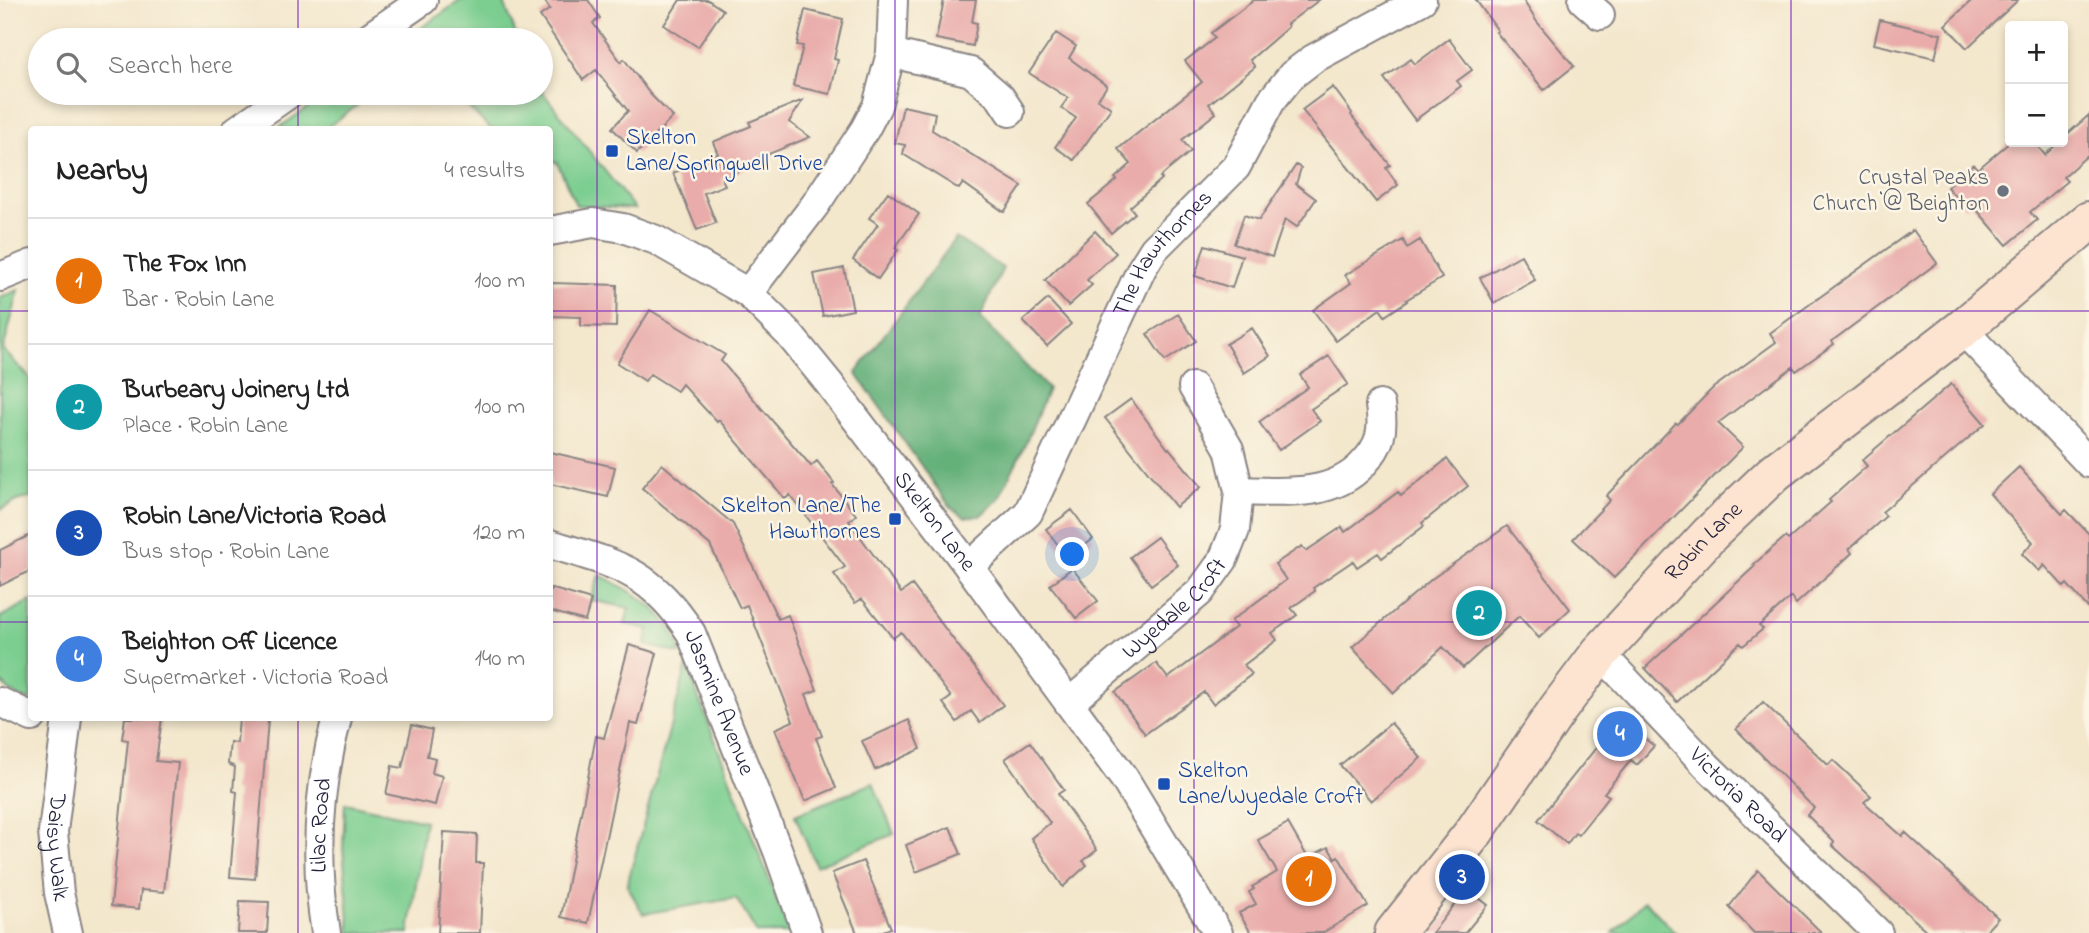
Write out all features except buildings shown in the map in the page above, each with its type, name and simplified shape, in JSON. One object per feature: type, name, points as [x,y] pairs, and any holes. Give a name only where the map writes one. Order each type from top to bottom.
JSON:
[{"type":"street","points":[[383,28],[424,0]]},
{"type":"street","points":[[748,293],[815,205],[877,106],[891,53],[893,0]]},
{"type":"street","name":"The Hawthornes","points":[[969,567],[1028,513],[1142,268],[1154,249],[1237,167],[1278,92],[1292,75],[1313,59],[1422,0]]},
{"type":"street","points":[[891,53],[971,72],[1000,97],[1010,112]]},
{"type":"street","points":[[243,126],[273,105]]},
{"type":"street","name":"Robin Lane","points":[[1394,933],[1474,832],[1558,709],[1600,653],[1710,534],[1775,472],[1962,330],[2089,221]]},
{"type":"street","name":"Skelton Lane","points":[[554,229],[593,223],[623,228],[656,240],[748,293],[788,333],[969,567],[1124,778],[1218,933]]},
{"type":"street","points":[[0,277],[28,266]]},
{"type":"street","points":[[1962,330],[2089,463]]},
{"type":"street","name":"Wyedale Croft","points":[[1069,702],[1200,592],[1223,559],[1235,530],[1239,491],[1229,449],[1192,387]]},
{"type":"street","points":[[1239,491],[1292,492],[1326,487],[1354,474],[1376,450],[1383,425],[1381,405]]},
{"type":"street","name":"Jasmine Avenue","points":[[553,545],[606,560],[637,575],[674,606],[691,633],[807,933]]},
{"type":"street","name":"Victoria Road","points":[[1600,653],[1707,766],[1878,933]]},
{"type":"street","points":[[0,702],[28,715]]},
{"type":"street","name":"Lilac Road","points":[[326,933],[318,862],[319,830],[329,748],[336,721]]},
{"type":"street","name":"Daisy Walk","points":[[66,723],[53,832],[59,893],[68,933]]},
{"type":"green space","points":[[461,0],[503,0],[514,28],[421,28]]},
{"type":"green space","points":[[312,105],[358,105],[329,126],[281,126]]},
{"type":"green space","points":[[466,105],[553,105],[635,209],[576,205],[557,162],[553,161],[553,126],[488,126]]},
{"type":"green space","points":[[956,238],[1003,268],[980,318],[1048,389],[998,500],[980,516],[965,517],[951,508],[856,373]]},
{"type":"green space","points":[[19,290],[3,350],[28,376],[28,498],[0,510],[0,298]]},
{"type":"green space","points":[[599,575],[650,605],[669,626],[681,654],[645,645],[649,629],[625,624],[629,608],[591,600]]},
{"type":"green space","points":[[28,603],[28,699],[14,694],[0,681],[0,617]]},
{"type":"green space","points":[[687,665],[790,933],[757,933],[736,898],[643,914],[627,885]]},
{"type":"green space","points":[[873,783],[894,834],[816,866],[795,815]]},
{"type":"green space","points":[[345,803],[425,821],[409,933],[350,933],[343,848]]},
{"type":"green space","points":[[1645,901],[1676,933],[1613,933]]},
{"type":"place","name":"Skelton Lane/Springwell Drive","points":[[612,151]]},
{"type":"place","name":"Crystal Peaks Church @ Beighton","points":[[2003,191]]},
{"type":"place","name":"Skelton Lane/The Hawthornes","points":[[895,519]]},
{"type":"place","name":"Burbeary Joinery Ltd","points":[[1479,613]]},
{"type":"place","name":"Beighton Off Licence","points":[[1620,734]]},
{"type":"place","name":"Skelton Lane/Wyedale Croft","points":[[1164,784]]},
{"type":"place","name":"Robin Lane/Victoria Road","points":[[1462,877]]},
{"type":"place","name":"The Fox Inn","points":[[1309,879]]}]
